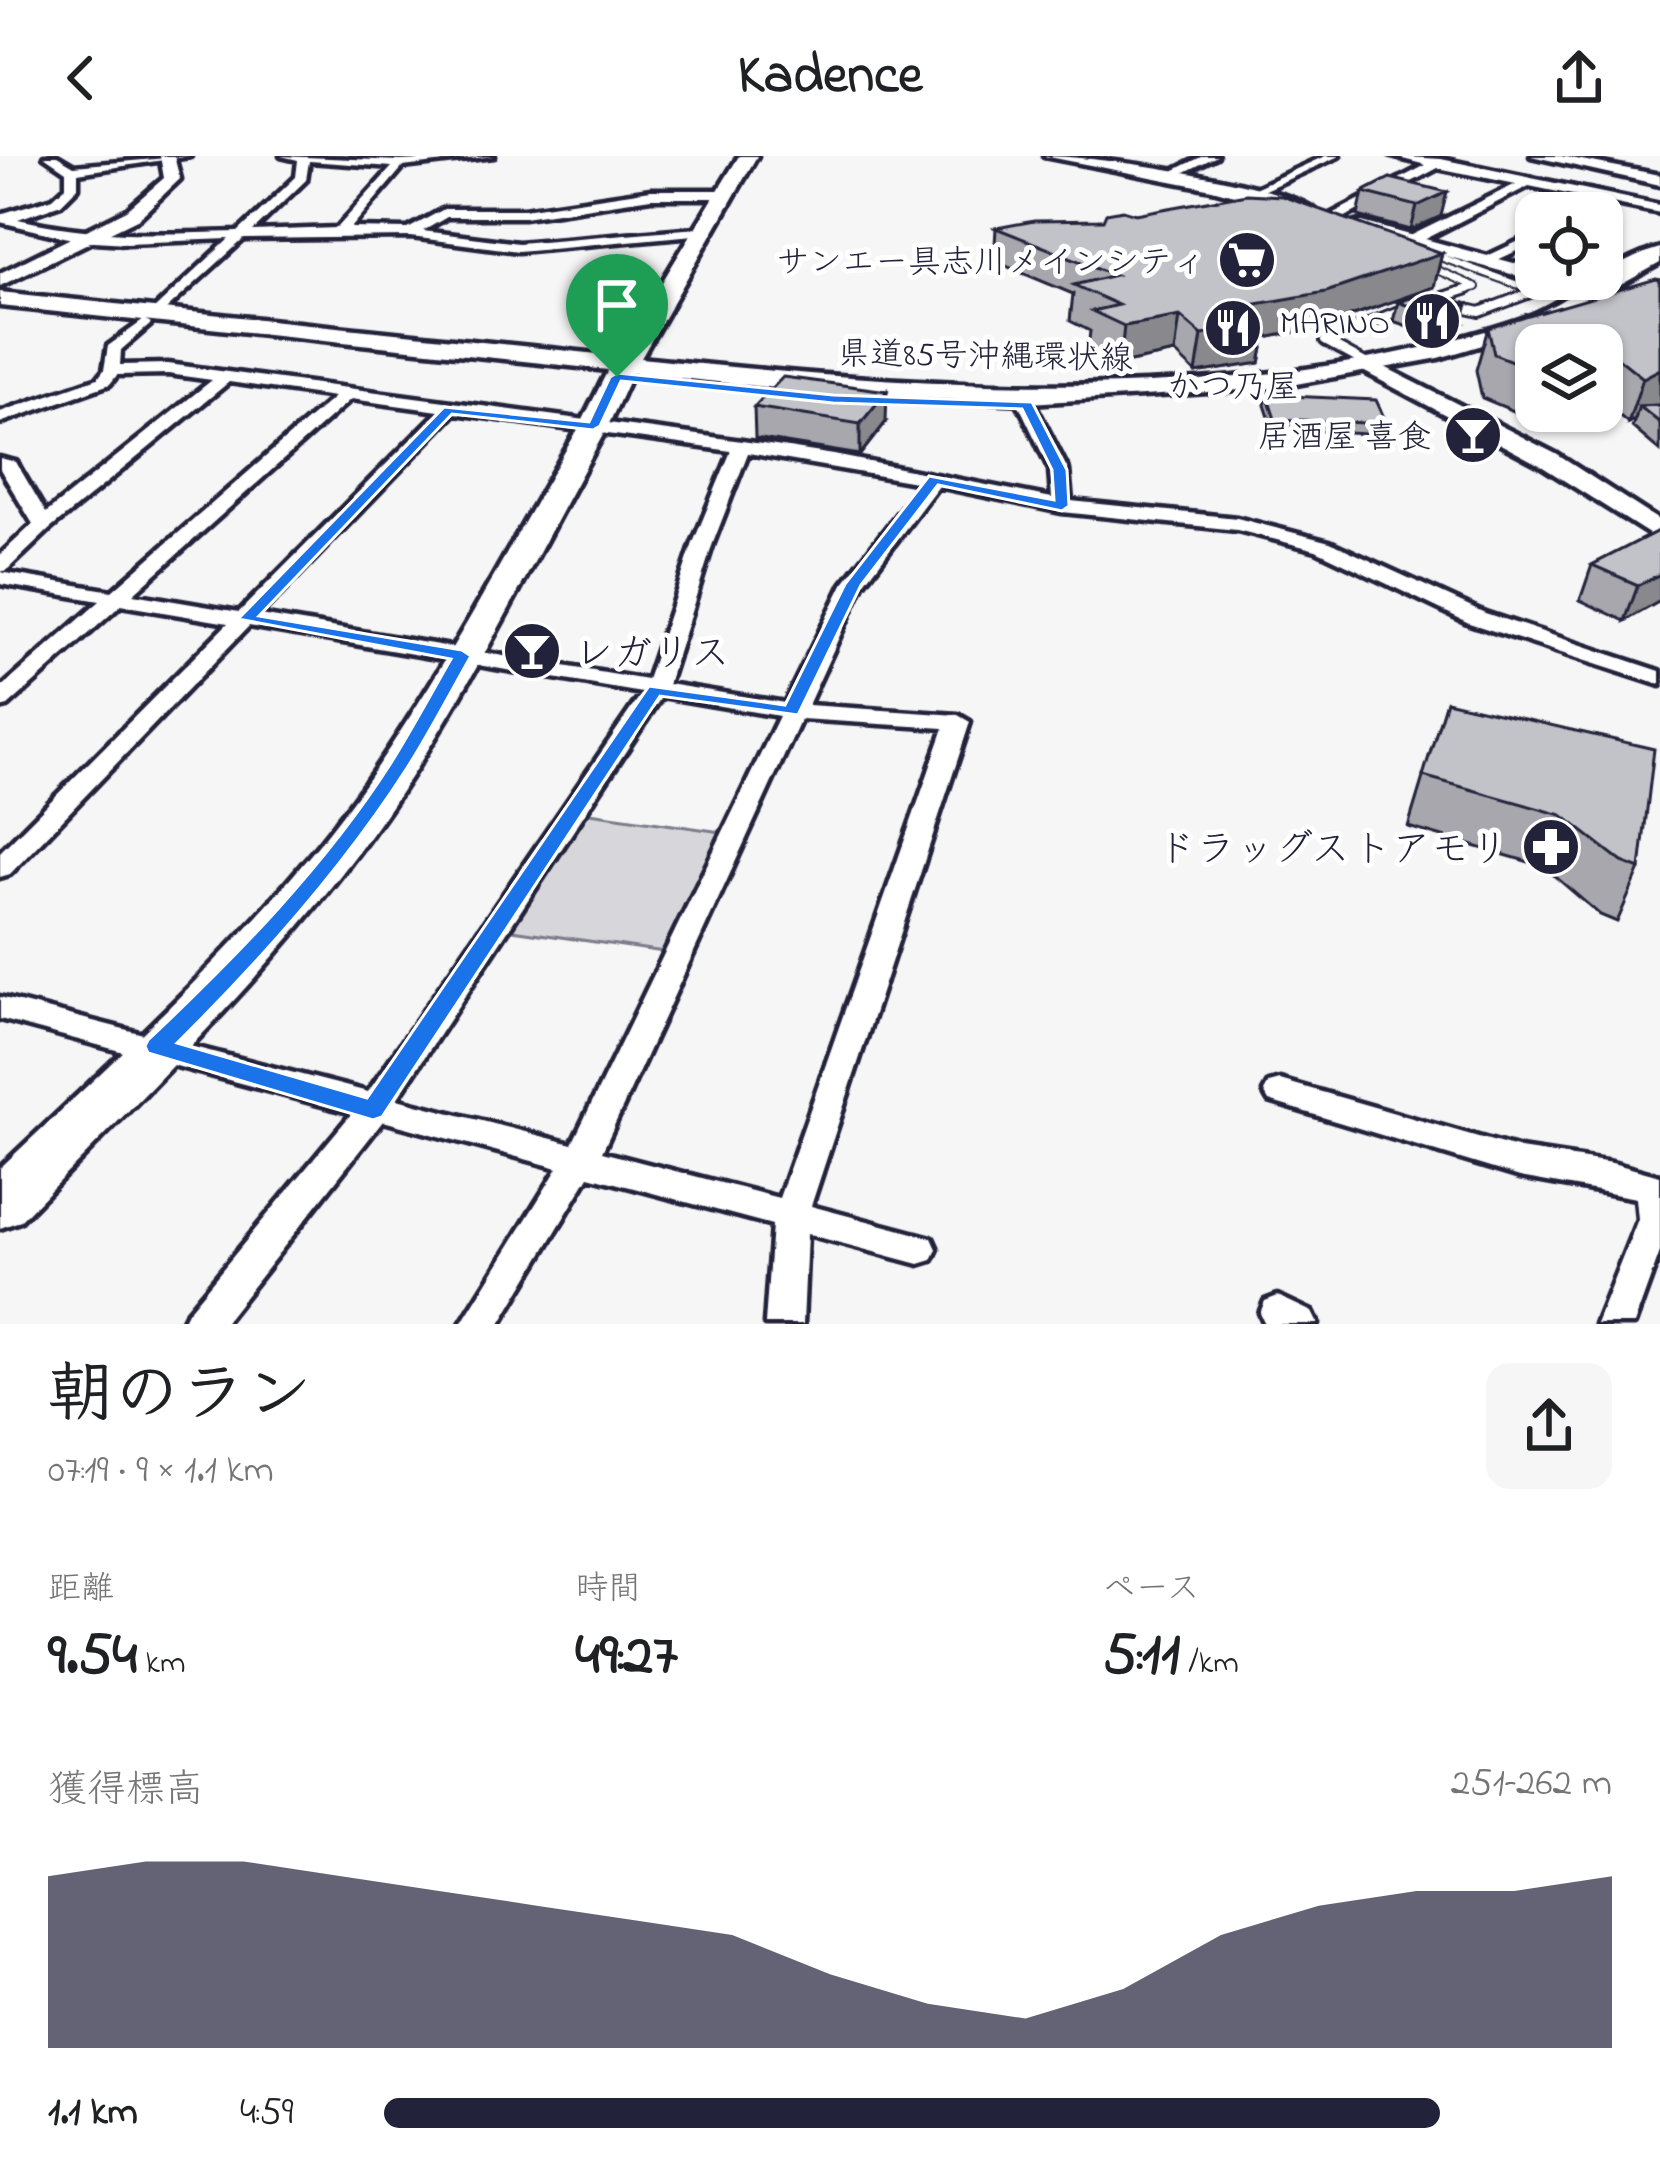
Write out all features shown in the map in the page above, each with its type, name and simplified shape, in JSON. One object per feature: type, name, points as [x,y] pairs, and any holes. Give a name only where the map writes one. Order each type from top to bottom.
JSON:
[{"type":"main road","points":[[0,1204],[235,972],[354,828],[398,766],[621,370],[748,156]]},
{"type":"main road","name":"県道85号沖縄環状線","points":[[1623,283],[1660,254]]},
{"type":"main road","name":"県道85号沖縄環状線","points":[[1623,290],[1660,277]]},
{"type":"main road","name":"県道85号沖縄環状線","points":[[0,299],[833,399],[1027,405],[1221,399],[1380,371],[1544,337],[1600,300]]},
{"type":"main road","name":"県道85号沖縄環状線","points":[[0,310],[151,319]]},
{"type":"main road","name":"県道85号沖縄環状線","points":[[621,370],[1029,395],[1380,371]]},
{"type":"street","points":[[49,156],[73,170],[184,156]]},
{"type":"street","points":[[286,156],[400,164],[489,156]]},
{"type":"street","points":[[351,161],[365,156]]},
{"type":"street","points":[[1051,156],[1085,158],[1254,191],[1408,248],[1488,259],[1515,268]]},
{"type":"street","points":[[1174,174],[1212,156]]},
{"type":"street","points":[[1254,191],[1334,156]]},
{"type":"street","points":[[1396,156],[1578,192]]},
{"type":"street","points":[[1332,218],[1454,156]]},
{"type":"street","points":[[1538,156],[1660,180]]},
{"type":"street","points":[[0,280],[133,214],[168,187],[173,172],[168,157]]},
{"type":"street","points":[[112,370],[113,349],[245,235],[302,178],[304,158]]},
{"type":"street","points":[[341,232],[400,164]]},
{"type":"street","points":[[2,220],[57,201],[72,187],[73,170]]},
{"type":"street","points":[[1408,248],[1528,182]]},
{"type":"street","points":[[412,233],[444,213],[524,213],[651,194],[726,194]]},
{"type":"street","points":[[1623,201],[1660,209]]},
{"type":"street","points":[[2,220],[89,237],[412,233],[518,247],[704,230]]},
{"type":"street","points":[[1488,259],[1515,247]]},
{"type":"street","points":[[1615,300],[1660,314]]},
{"type":"street","points":[[1,414],[89,390],[112,370],[168,369],[742,446],[1062,506],[1237,524],[1324,546],[1478,618],[1660,678]]},
{"type":"street","points":[[1380,371],[1547,459],[1660,533]]},
{"type":"street","points":[[0,566],[43,525],[225,377]]},
{"type":"street","points":[[0,700],[123,597],[348,393]]},
{"type":"street","points":[[1027,405],[1059,470],[1062,506]]},
{"type":"street","points":[[0,868],[449,410]]},
{"type":"street","points":[[200,1324],[373,1110],[655,690],[703,542],[742,446]]},
{"type":"street","points":[[0,463],[10,466],[43,525]]},
{"type":"street","points":[[481,1324],[582,1159],[853,584],[934,479]]},
{"type":"street","points":[[0,578],[791,711],[958,722],[790,1217],[784,1324]]},
{"type":"street","points":[[0,1009],[157,1046],[373,1110],[582,1159],[919,1249]]},
{"type":"street","points":[[1280,1092],[1520,1163],[1656,1189],[1655,1219],[1615,1324]]},
{"type":"lane","points":[[1408,248],[1535,291],[1480,312],[1436,299]]},
{"type":"lane","points":[[1380,371],[1325,341],[1476,287],[1408,248]]},
{"type":"shaded area","points":[[576,811],[735,834],[678,954],[499,928]]},
{"type":"building","points":[[1390,178],[1447,192],[1417,206],[1363,192]]},
{"type":"building","points":[[1246,194],[1282,196],[1442,253],[1326,292],[1222,310],[1267,326],[1202,335],[1180,316],[1124,326],[1092,311],[1118,305],[1074,285],[1115,275],[996,228],[1034,221],[1103,220],[1106,213],[1136,214]]},
{"type":"building","points":[[1660,280],[1660,369],[1643,378],[1623,362],[1623,324],[1515,324],[1515,362],[1494,354],[1488,328],[1584,300],[1623,300],[1623,289]]},
{"type":"building","points":[[1430,292],[1468,304],[1435,315],[1398,302]]},
{"type":"building","points":[[783,377],[887,391],[860,424],[754,407]]},
{"type":"building","points":[[1267,395],[1376,400],[1387,424],[1275,419]]},
{"type":"building","points":[[1660,405],[1660,423],[1639,406]]},
{"type":"building","points":[[1660,530],[1660,574],[1638,585],[1592,565]]},
{"type":"building","points":[[1446,701],[1654,749],[1640,869],[1622,862],[1562,815],[1423,776]]},
{"type":"place","name":"サンエー具志川メインシティ","points":[[1247,260]]},
{"type":"place","name":"MARINO","points":[[1432,321]]},
{"type":"place","name":"かつ乃屋","points":[[1233,328]]},
{"type":"place","name":"居酒屋 喜食","points":[[1473,435]]},
{"type":"place","name":"レガリス","points":[[532,651]]},
{"type":"place","name":"ドラッグストアモリ","points":[[1551,847]]},
{"type":"route","points":[[617,377],[833,399],[1027,405],[1059,470],[1062,506],[934,479],[853,584],[791,711],[655,690],[373,1110],[157,1046],[235,972],[303,894],[398,766],[462,656],[247,619],[449,410],[593,426],[617,377]]}]
